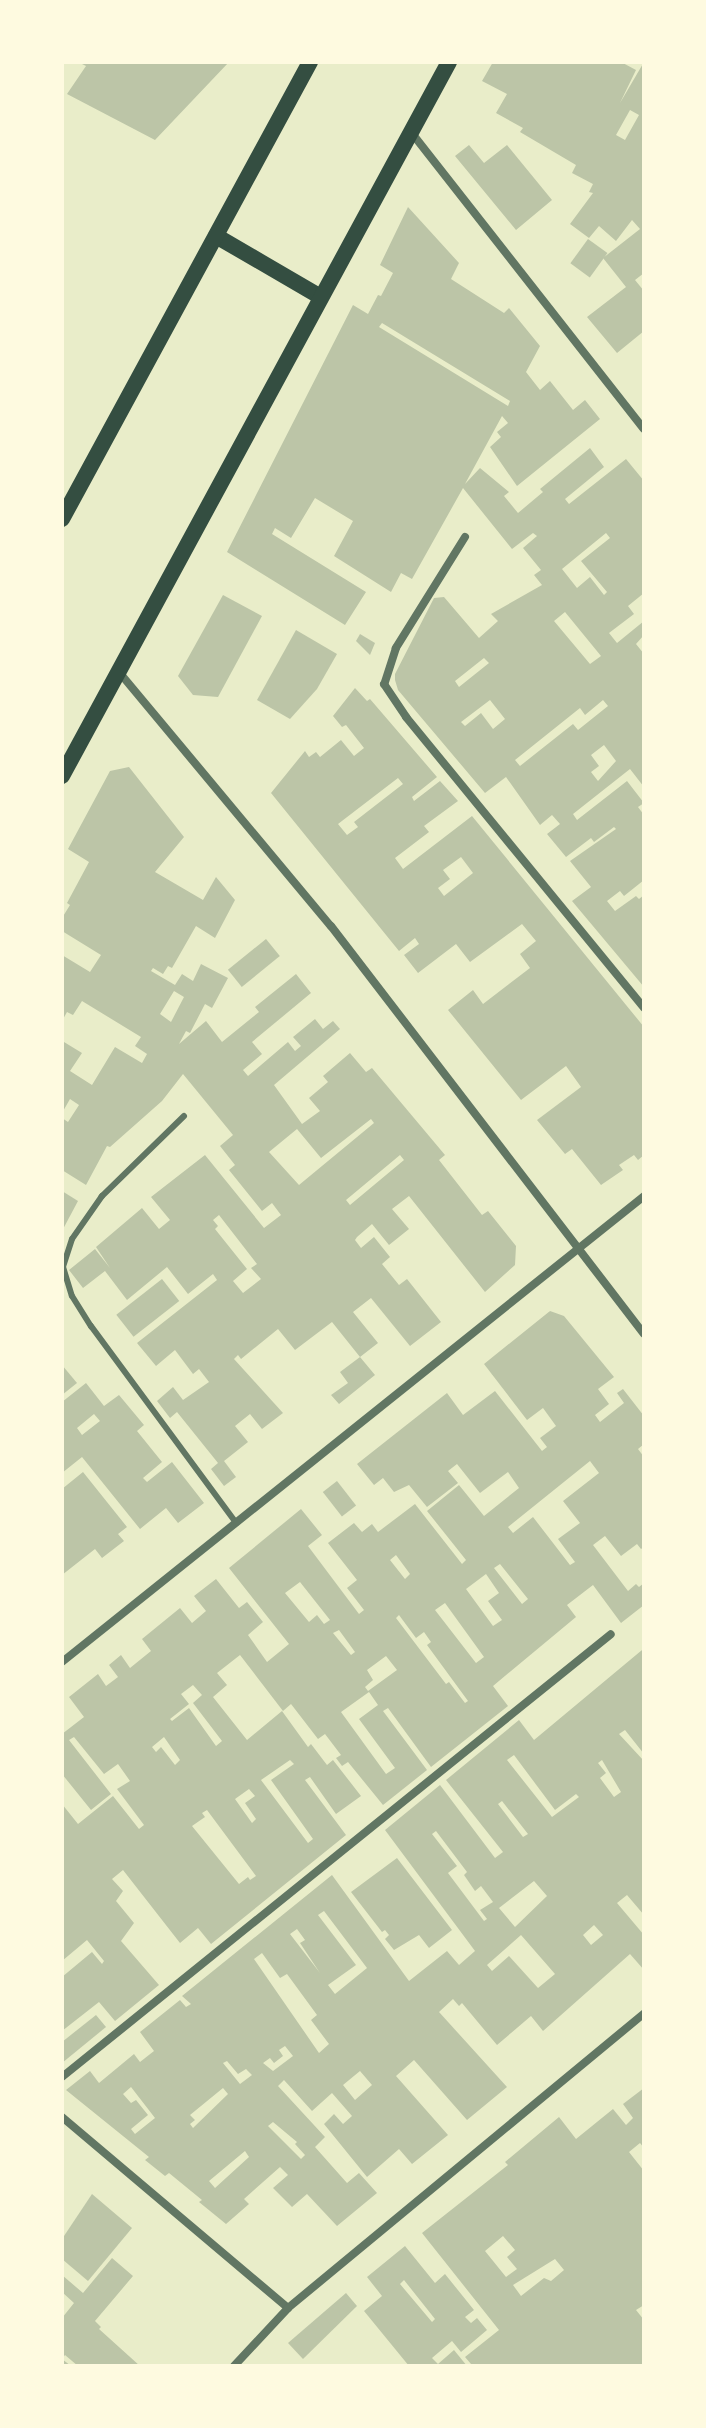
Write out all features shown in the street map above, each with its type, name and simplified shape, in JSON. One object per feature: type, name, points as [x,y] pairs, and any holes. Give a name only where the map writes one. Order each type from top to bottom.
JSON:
[{"type":"main road","points":[[62,519],[310,62]]},
{"type":"main road","points":[[62,776],[449,62]]},
{"type":"main road","points":[[216,236],[321,297]]},
{"type":"street","points":[[411,132],[644,429]]},
{"type":"street","points":[[465,537],[396,648],[384,684],[406,717],[644,1008]]},
{"type":"street","points":[[119,671],[331,926],[644,1334]]},
{"type":"street","points":[[62,1662],[644,1196]]},
{"type":"street","points":[[62,2077],[611,1634]]},
{"type":"street","points":[[234,2366],[288,2308],[644,2014]]},
{"type":"street","points":[[62,2117],[288,2308]]},
{"type":"lane","points":[[184,1116],[102,1196],[72,1239],[63,1267],[72,1296],[91,1326],[236,1523]]},
{"type":"building","points":[[78,62],[229,62],[155,140],[67,94],[86,66]]},
{"type":"building","points":[[493,62],[621,62],[636,70],[620,103],[644,62],[644,273],[635,280],[644,291],[644,331],[617,353],[587,317],[626,287],[603,258],[640,229],[632,220],[616,241],[599,226],[589,238],[570,224],[593,193],[589,192],[593,184],[572,173],[576,165],[520,132],[523,128],[496,113],[507,94],[482,81]],"holes":[[[630,110],[639,115],[625,140],[616,135]]]},
{"type":"building","points":[[469,145],[484,163],[507,145],[552,200],[516,230],[455,156]]},
{"type":"building","points":[[408,207],[459,263],[451,279],[504,313],[509,308],[540,346],[526,372],[540,390],[550,381],[573,410],[585,400],[600,419],[517,486],[490,447],[501,437],[497,432],[508,423],[502,416],[465,484],[480,468],[509,492],[504,496],[518,513],[543,492],[540,489],[590,448],[604,467],[565,499],[569,504],[626,459],[644,481],[644,593],[628,606],[634,614],[609,633],[617,643],[644,621],[644,635],[636,644],[644,654],[644,787],[630,769],[573,814],[577,820],[627,781],[644,803],[638,807],[644,815],[644,880],[624,896],[620,891],[607,901],[615,911],[636,896],[639,899],[644,895],[644,987],[572,901],[591,887],[570,861],[616,829],[614,827],[594,842],[591,838],[566,857],[547,834],[560,824],[552,815],[540,825],[506,777],[485,793],[398,690],[395,680],[395,674],[434,598],[444,597],[479,638],[498,621],[491,614],[542,585],[534,575],[541,570],[523,548],[537,536],[533,533],[512,549],[463,488],[412,579],[401,573],[391,592],[334,556],[353,521],[315,498],[291,538],[275,528],[272,534],[366,592],[345,625],[227,552],[353,305],[368,314],[378,295],[381,296],[393,273],[380,265]],"holes":[[[382,323],[510,401],[508,406],[379,327]],[[606,533],[610,538],[581,561],[607,592],[604,595],[590,577],[577,588],[562,569]],[[565,612],[601,656],[590,664],[554,621]],[[484,658],[489,663],[459,687],[455,681]],[[490,700],[505,719],[493,729],[481,713],[465,726],[461,722]],[[603,700],[608,706],[578,730],[573,724],[520,766],[515,760],[580,708],[585,715]],[[604,745],[616,761],[598,781],[591,772],[599,766],[591,755]]]},
{"type":"building","points":[[588,239],[607,253],[590,277],[570,263]]},
{"type":"building","points":[[223,595],[262,616],[218,697],[193,695],[178,676]]},
{"type":"building","points":[[296,630],[337,654],[317,689],[290,719],[257,700]]},
{"type":"building","points":[[360,634],[375,643],[370,655],[356,641]]},
{"type":"building","points":[[355,688],[367,701],[370,699],[437,777],[412,797],[414,801],[440,781],[458,801],[424,826],[429,832],[395,858],[403,869],[472,816],[644,1027],[644,1155],[638,1160],[634,1155],[619,1165],[623,1170],[601,1185],[572,1149],[565,1154],[537,1120],[581,1087],[566,1066],[521,1100],[448,1010],[473,990],[483,1004],[530,968],[520,954],[536,941],[522,924],[470,962],[456,944],[418,973],[404,955],[419,944],[415,938],[399,951],[271,793],[305,751],[309,757],[316,752],[320,757],[341,740],[354,756],[364,748],[346,725],[342,727],[333,716]],"holes":[[[398,778],[403,784],[354,822],[358,827],[347,835],[338,824]],[[461,857],[473,873],[444,896],[438,888],[450,879],[443,870]]]},
{"type":"building","points":[[129,767],[184,837],[155,872],[203,900],[216,877],[235,900],[215,938],[196,926],[172,968],[168,966],[163,974],[153,968],[151,971],[175,985],[182,974],[193,981],[201,964],[228,978],[212,1008],[205,1004],[190,1033],[186,1031],[179,1044],[206,1021],[222,1042],[259,1012],[255,1007],[296,974],[311,993],[252,1042],[262,1054],[243,1070],[248,1076],[288,1042],[295,1051],[301,1046],[293,1037],[315,1019],[323,1029],[333,1021],[340,1029],[274,1085],[302,1124],[320,1111],[309,1098],[328,1082],[323,1076],[350,1053],[366,1072],[372,1068],[445,1155],[439,1160],[482,1215],[488,1211],[516,1246],[515,1265],[485,1292],[409,1196],[392,1209],[409,1229],[389,1245],[372,1224],[355,1240],[361,1248],[374,1237],[390,1257],[382,1264],[399,1285],[407,1279],[441,1322],[410,1346],[371,1298],[353,1312],[378,1343],[360,1357],[332,1322],[295,1350],[278,1329],[241,1359],[238,1355],[234,1359],[283,1413],[262,1429],[250,1414],[235,1426],[248,1442],[224,1461],[236,1477],[224,1486],[211,1469],[218,1463],[177,1412],[170,1418],[157,1401],[173,1387],[183,1400],[209,1382],[199,1369],[193,1374],[175,1350],[156,1366],[137,1343],[217,1280],[213,1274],[188,1294],[167,1267],[127,1300],[105,1271],[83,1288],[69,1270],[95,1249],[110,1268],[96,1247],[142,1208],[159,1229],[170,1220],[151,1197],[205,1155],[264,1228],[281,1215],[272,1203],[262,1211],[229,1170],[235,1165],[220,1146],[233,1135],[183,1074],[162,1101],[110,1147],[107,1146],[86,1185],[62,1170],[62,1118],[68,1122],[79,1105],[70,1099],[62,1113],[64,1042],[82,1053],[70,1071],[92,1085],[115,1047],[142,1063],[147,1054],[135,1046],[141,1037],[82,1001],[73,1015],[67,1012],[62,1021],[62,955],[90,972],[101,955],[62,931],[62,918],[70,905],[67,903],[89,862],[68,849],[110,771]],"holes":[[[174,991],[184,997],[171,1022],[160,1014]],[[371,1119],[374,1123],[299,1185],[269,1152],[297,1129],[321,1158]],[[400,1155],[404,1160],[350,1205],[346,1200]],[[219,1215],[257,1264],[251,1268],[261,1279],[243,1293],[233,1281],[247,1269],[215,1229],[218,1226],[213,1220]]]},
{"type":"building","points":[[266,939],[280,956],[242,987],[228,970]]},
{"type":"building","points":[[62,1191],[78,1201],[62,1231]]},
{"type":"building","points":[[162,1279],[179,1301],[134,1337],[116,1315]]},
{"type":"building","points":[[550,1311],[564,1316],[614,1377],[598,1389],[609,1404],[595,1415],[600,1422],[624,1403],[617,1393],[623,1389],[644,1416],[644,1444],[638,1449],[644,1457],[644,1547],[641,1549],[637,1544],[621,1556],[605,1536],[593,1545],[628,1591],[636,1584],[639,1587],[644,1583],[644,1605],[621,1623],[593,1585],[567,1605],[576,1617],[493,1686],[508,1706],[431,1767],[388,1708],[383,1711],[427,1770],[383,1805],[348,1762],[342,1766],[336,1758],[341,1755],[325,1734],[318,1739],[291,1704],[283,1711],[240,1655],[217,1673],[227,1685],[213,1697],[247,1740],[282,1711],[308,1747],[311,1744],[327,1765],[333,1760],[361,1796],[336,1814],[310,1777],[305,1780],[346,1835],[211,1944],[198,1928],[180,1943],[123,1870],[112,1879],[123,1891],[116,1901],[134,1923],[121,1941],[159,1985],[115,2021],[99,2002],[62,2031],[62,1977],[92,1952],[102,1964],[104,1961],[87,1940],[62,1961],[62,1804],[78,1824],[113,1796],[139,1829],[144,1825],[117,1789],[130,1781],[118,1764],[104,1774],[74,1737],[69,1740],[111,1794],[91,1810],[62,1774],[62,1734],[84,1717],[69,1697],[98,1674],[106,1686],[118,1677],[109,1665],[121,1655],[130,1668],[151,1651],[142,1639],[180,1608],[192,1623],[206,1611],[194,1596],[216,1579],[239,1608],[247,1602],[263,1622],[248,1635],[267,1662],[289,1644],[229,1568],[301,1509],[322,1535],[308,1546],[359,1614],[364,1610],[347,1588],[357,1580],[328,1543],[354,1523],[362,1532],[372,1524],[378,1532],[415,1504],[462,1564],[466,1560],[427,1511],[459,1485],[484,1516],[519,1488],[508,1472],[480,1493],[457,1464],[448,1471],[458,1483],[427,1507],[409,1485],[394,1492],[383,1478],[374,1485],[357,1464],[447,1393],[463,1415],[495,1391],[542,1451],[547,1447],[540,1438],[556,1426],[543,1408],[527,1420],[484,1364]],"holes":[[[590,1461],[599,1473],[563,1501],[580,1523],[558,1539],[575,1562],[570,1565],[533,1517],[513,1533],[508,1527]],[[396,1555],[410,1574],[405,1579],[390,1560]],[[500,1564],[528,1599],[522,1604],[494,1568]],[[486,1574],[499,1593],[488,1601],[502,1620],[493,1626],[466,1589]],[[300,1582],[330,1620],[324,1624],[317,1615],[309,1622],[285,1593]],[[445,1603],[484,1657],[476,1663],[435,1610]],[[399,1615],[416,1638],[424,1632],[431,1642],[427,1645],[468,1701],[465,1703],[449,1682],[446,1684],[396,1618]],[[339,1630],[355,1652],[351,1655],[333,1633]],[[386,1656],[397,1670],[368,1691],[365,1687],[373,1680],[367,1670]],[[193,1685],[202,1695],[193,1703],[222,1741],[216,1746],[189,1708],[172,1721],[170,1719],[189,1704],[181,1694]],[[369,1692],[378,1705],[359,1719],[395,1768],[386,1774],[341,1712]],[[164,1737],[180,1760],[175,1765],[161,1747],[156,1752],[152,1747]],[[290,1760],[294,1764],[271,1780],[313,1839],[308,1843],[261,1780]],[[249,1789],[255,1796],[245,1803],[256,1819],[252,1823],[235,1799]],[[207,1810],[256,1876],[250,1880],[248,1877],[239,1884],[192,1826],[205,1817],[202,1813]]]},
{"type":"building","points":[[360,1357],[375,1375],[339,1404],[331,1395],[348,1383],[340,1372]]},
{"type":"building","points":[[62,1365],[77,1383],[62,1395]]},
{"type":"building","points":[[86,1383],[104,1406],[119,1395],[144,1425],[137,1431],[162,1462],[143,1478],[147,1482],[172,1462],[204,1503],[178,1523],[166,1508],[140,1529],[82,1457],[62,1473],[62,1402]],"holes":[[[94,1414],[100,1421],[82,1435],[77,1428]]]},
{"type":"building","points":[[83,1472],[127,1527],[118,1534],[124,1541],[102,1558],[95,1549],[62,1575],[62,1489]]},
{"type":"building","points":[[337,1481],[356,1505],[342,1517],[323,1492]]},
{"type":"building","points":[[642,1650],[644,1754],[625,1730],[619,1734],[644,1761],[644,1915],[627,1895],[617,1903],[644,1935],[644,1970],[630,1954],[543,2031],[531,2016],[497,2045],[462,2003],[459,2006],[453,1999],[439,2012],[507,2087],[467,2120],[414,2060],[396,2076],[448,2135],[412,2164],[399,2149],[367,2177],[324,2124],[334,2114],[343,2124],[352,2116],[332,2093],[312,2111],[284,2080],[278,2086],[325,2137],[315,2147],[347,2183],[359,2173],[377,2193],[337,2226],[307,2194],[292,2207],[273,2188],[288,2175],[280,2167],[244,2199],[249,2204],[226,2224],[199,2202],[202,2200],[169,2173],[165,2176],[145,2160],[149,2157],[66,2090],[90,2071],[99,2083],[134,2054],[140,2062],[154,2051],[140,2032],[180,2000],[186,2007],[191,2004],[182,1996],[332,1875],[409,1981],[447,1951],[459,1965],[475,1951],[385,1830],[440,1785],[495,1858],[503,1852],[446,1780],[519,1720],[534,1740]],"holes":[[[514,1755],[555,1810],[576,1794],[579,1797],[552,1817],[507,1760]],[[602,1760],[621,1792],[614,1797],[600,1778],[606,1773],[598,1763]],[[502,1801],[528,1834],[523,1837],[498,1804]],[[436,1831],[467,1872],[464,1875],[475,1891],[481,1886],[493,1902],[480,1910],[487,1919],[484,1921],[448,1873],[457,1866],[432,1834]],[[534,1881],[547,1896],[515,1927],[499,1908]],[[324,1911],[367,1968],[335,1994],[328,1985],[356,1965],[318,1915]],[[594,1925],[603,1935],[591,1945],[583,1935]],[[297,1929],[305,1940],[300,1943],[320,1973],[290,1934]],[[521,1935],[555,1974],[538,1988],[509,1956],[492,1971],[487,1965]],[[262,1953],[280,1978],[287,1974],[317,2015],[311,2020],[329,2044],[319,2053],[254,1959]],[[285,2046],[293,2056],[273,2071],[263,2063],[270,2058],[274,2063],[283,2056],[279,2050]],[[227,2061],[238,2074],[246,2069],[252,2075],[240,2084],[223,2063]],[[360,2071],[372,2085],[355,2100],[343,2085]],[[131,2087],[155,2118],[135,2134],[131,2129],[148,2115],[136,2100],[131,2103],[123,2094]],[[223,2088],[228,2094],[193,2128],[190,2124],[195,2120],[190,2115]],[[273,2122],[297,2142],[295,2144],[305,2155],[301,2159],[268,2126]],[[245,2151],[249,2157],[215,2188],[209,2181]]]},
{"type":"building","points":[[397,1858],[452,1930],[429,1948],[419,1935],[394,1950],[385,1939],[389,1935],[385,1930],[382,1932],[351,1892]]},
{"type":"building","points":[[96,2015],[106,2027],[62,2063],[62,2042]]},
{"type":"building","points":[[644,2088],[644,2148],[640,2143],[629,2152],[644,2171],[644,2305],[636,2310],[644,2320],[644,2366],[469,2366],[471,2364],[465,2357],[499,2330],[422,2233],[508,2165],[505,2162],[559,2117],[576,2139],[613,2109],[626,2125],[633,2118],[623,2104]],"holes":[[[503,2236],[515,2250],[507,2257],[517,2269],[506,2277],[485,2251]],[[555,2259],[564,2270],[551,2281],[544,2278],[521,2296],[513,2285]]]},
{"type":"building","points":[[92,2194],[132,2228],[88,2281],[62,2259],[62,2239]]},
{"type":"building","points":[[405,2246],[435,2283],[445,2274],[474,2310],[465,2317],[471,2323],[477,2318],[487,2330],[461,2352],[452,2341],[432,2358],[438,2364],[454,2350],[467,2366],[409,2366],[364,2311],[382,2296],[367,2277]],"holes":[[[404,2280],[435,2319],[432,2322],[400,2284]]]},
{"type":"building","points":[[112,2258],[133,2276],[95,2321],[101,2327],[99,2329],[140,2366],[78,2366],[65,2355],[62,2359],[62,2318],[74,2303],[62,2292],[62,2275],[83,2293]]},
{"type":"building","points":[[346,2293],[357,2306],[303,2359],[288,2343]]}]
